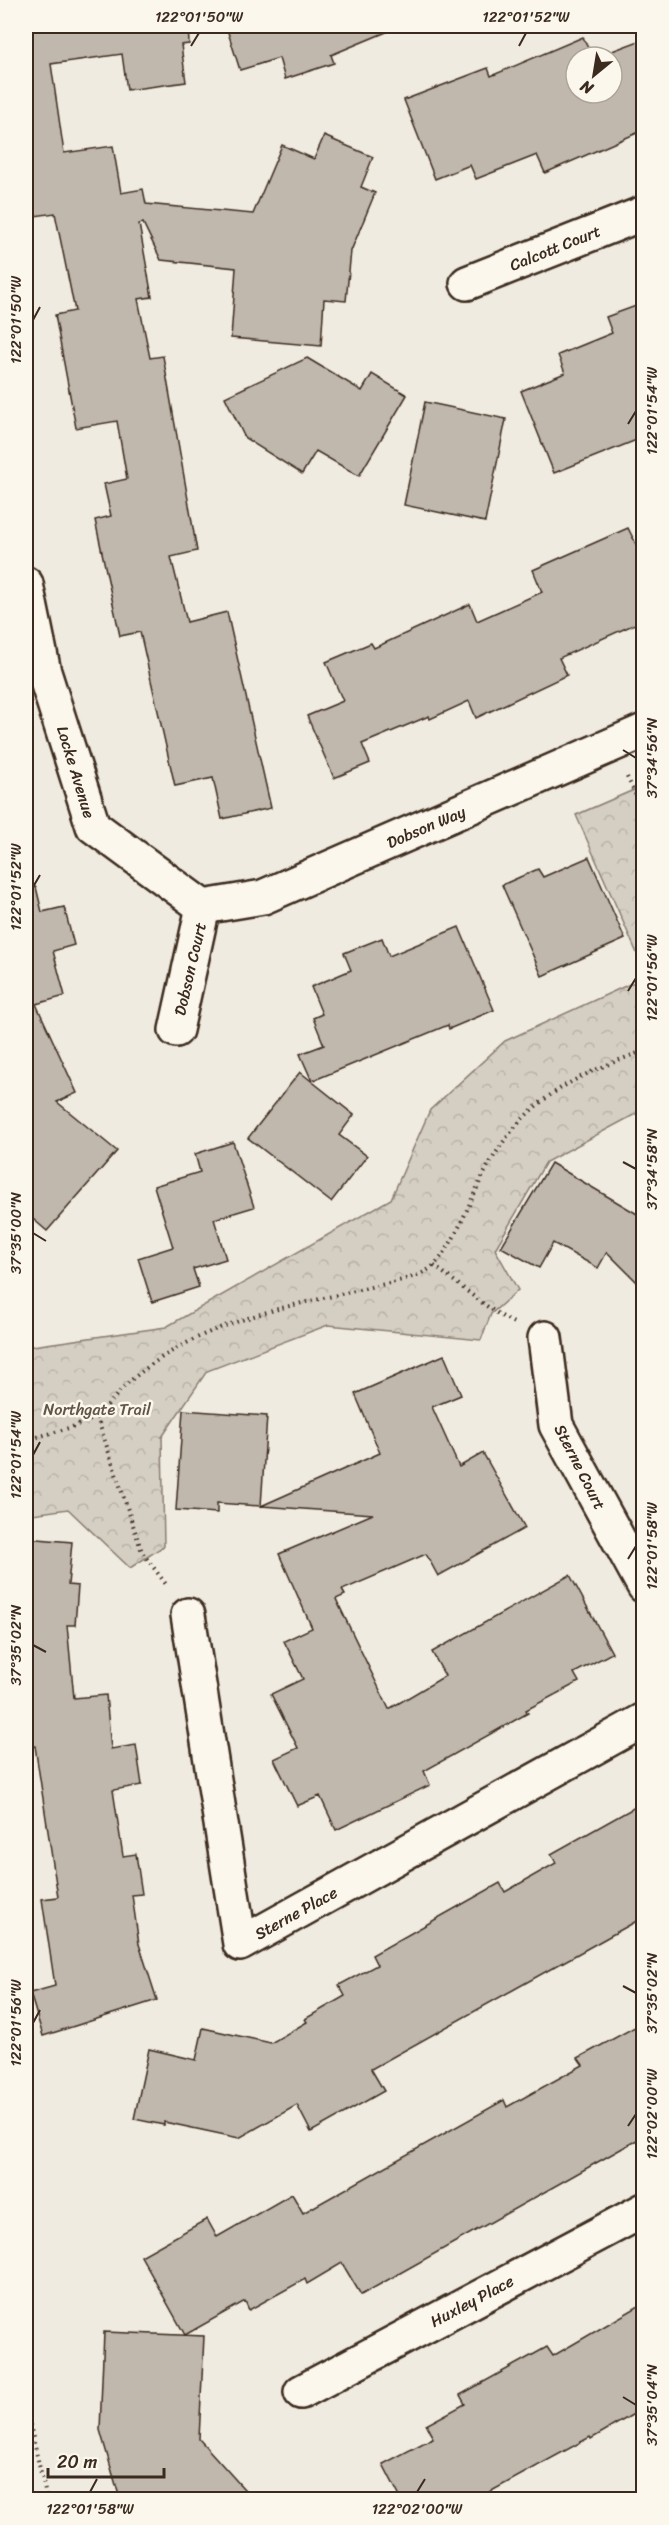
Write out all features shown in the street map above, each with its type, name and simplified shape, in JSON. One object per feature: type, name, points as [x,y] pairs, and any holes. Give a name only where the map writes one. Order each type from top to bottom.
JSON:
[{"type":"street","name":"Calcott Court","points":[[467,283],[644,213]]},
{"type":"street","name":"Locke Avenue","points":[[26,584],[44,672],[93,826],[203,907]]},
{"type":"street","name":"Dobson Way","points":[[203,907],[263,897],[644,731]]},
{"type":"street","name":"Dobson Court","points":[[176,1030],[203,907]]},
{"type":"street","name":"Sterne Court","points":[[545,1338],[556,1425],[644,1586]]},
{"type":"street","name":"Sterne Place","points":[[188,1615],[240,1944],[644,1720]]},
{"type":"street","name":"Huxley Place","points":[[301,2392],[644,2210]]},
{"type":"path","points":[[26,1440],[97,1417],[112,1398],[152,1364],[207,1334],[268,1312],[404,1279],[434,1266],[453,1238],[488,1166],[510,1131],[539,1102],[570,1081],[599,1067],[644,1051]]},
{"type":"path","points":[[434,1266],[498,1315],[545,1338]]},
{"type":"path","points":[[97,1417],[142,1552],[188,1615]]},
{"type":"path","points":[[26,2407],[47,2499]]},
{"type":"green space","points":[[643,786],[643,967],[576,815]]},
{"type":"green space","name":"Northgate Trail","points":[[643,978],[643,1110],[546,1162],[495,1249],[518,1290],[491,1314],[481,1340],[328,1325],[207,1371],[162,1437],[164,1546],[130,1568],[68,1509],[26,1515],[26,1347],[166,1327],[391,1199],[430,1110],[505,1041]]},
{"type":"building","points":[[26,26],[188,26],[189,44],[181,45],[186,82],[127,90],[122,54],[51,64],[64,153],[113,146],[121,193],[143,189],[146,204],[253,214],[282,145],[314,159],[324,136],[373,157],[361,187],[375,193],[351,251],[346,301],[324,299],[321,346],[231,338],[236,268],[161,260],[143,223],[139,224],[152,297],[138,299],[150,358],[163,356],[197,551],[171,557],[187,622],[227,612],[271,808],[222,819],[213,778],[175,786],[140,632],[120,636],[95,520],[111,516],[104,484],[127,479],[117,421],[76,428],[55,315],[75,311],[55,213],[35,216],[26,160]]},
{"type":"building","points":[[226,26],[401,26],[331,55],[334,63],[285,79],[279,58],[240,70]]},
{"type":"building","points":[[583,37],[587,45],[564,45]]},
{"type":"building","points":[[644,39],[644,130],[545,173],[537,155],[476,179],[470,165],[435,179],[404,100],[488,68],[491,76],[564,45],[564,105],[624,105],[624,46]]},
{"type":"building","points":[[644,303],[644,437],[554,473],[521,391],[565,373],[558,355],[612,333],[606,317]]},
{"type":"building","points":[[307,358],[362,391],[372,374],[407,395],[359,476],[316,451],[302,474],[245,438],[225,397]]},
{"type":"building","points":[[425,402],[506,419],[485,522],[404,505]]},
{"type":"building","points":[[628,528],[644,560],[644,620],[559,658],[567,675],[476,718],[469,701],[430,719],[429,716],[362,744],[370,763],[334,778],[307,716],[343,701],[326,662],[371,643],[374,648],[470,604],[477,621],[542,592],[533,570]]},
{"type":"building","points":[[589,857],[625,939],[542,976],[502,885],[538,869],[543,877]]},
{"type":"building","points":[[36,887],[42,912],[64,907],[74,945],[53,951],[65,996],[36,1004],[77,1093],[57,1102],[117,1151],[47,1231],[26,1213],[26,889]]},
{"type":"building","points":[[459,927],[494,1010],[449,1029],[448,1025],[312,1081],[300,1054],[324,1045],[313,1018],[322,1014],[311,987],[351,970],[344,953],[382,938],[389,956]]},
{"type":"building","points":[[300,1072],[354,1115],[339,1135],[367,1156],[331,1202],[248,1138]]},
{"type":"building","points":[[233,1142],[254,1207],[214,1219],[226,1259],[193,1269],[199,1287],[152,1302],[138,1258],[173,1247],[154,1186],[200,1172],[195,1154]]},
{"type":"building","points":[[551,1163],[644,1218],[644,1289],[607,1252],[598,1268],[553,1243],[539,1268],[501,1247]]},
{"type":"building","points":[[444,1355],[461,1395],[432,1407],[459,1467],[483,1453],[525,1528],[438,1576],[426,1554],[342,1590],[345,1595],[336,1599],[389,1709],[445,1676],[432,1652],[570,1575],[612,1653],[574,1673],[579,1682],[526,1710],[528,1713],[424,1771],[430,1785],[336,1830],[320,1796],[297,1806],[274,1759],[298,1748],[271,1694],[303,1679],[284,1641],[312,1628],[279,1554],[373,1514],[217,1503],[217,1513],[176,1510],[183,1410],[267,1416],[261,1506],[380,1453],[355,1394]]},
{"type":"building","points":[[26,1538],[72,1542],[68,1585],[78,1586],[75,1625],[67,1625],[74,1698],[106,1695],[111,1749],[136,1745],[142,1785],[113,1790],[123,1856],[136,1854],[142,1894],[132,1895],[139,1944],[157,2000],[43,2036],[30,1993],[55,1986],[42,1899],[58,1897],[35,1746],[26,1747]]},
{"type":"building","points":[[644,1802],[644,1917],[371,2069],[384,2091],[311,2132],[297,2105],[239,2138],[164,2122],[164,2125],[134,2119],[149,2049],[196,2060],[203,2028],[271,2043],[307,2022],[305,2019],[345,1996],[339,1985],[377,1965],[372,1955],[500,1883],[505,1892],[556,1863],[551,1854]]},
{"type":"building","points":[[644,2022],[644,2136],[361,2295],[342,2263],[307,2284],[305,2279],[249,2310],[245,2301],[185,2335],[141,2256],[207,2219],[217,2237],[292,2194],[303,2213],[504,2100],[507,2107],[583,2065],[578,2058]]},
{"type":"building","points":[[644,2303],[644,2408],[591,2439],[590,2437],[477,2499],[401,2499],[383,2464],[433,2438],[426,2425],[465,2404],[460,2395],[547,2347],[553,2356]]},
{"type":"building","points":[[104,2332],[204,2336],[199,2439],[253,2499],[120,2499],[100,2430]]}]
